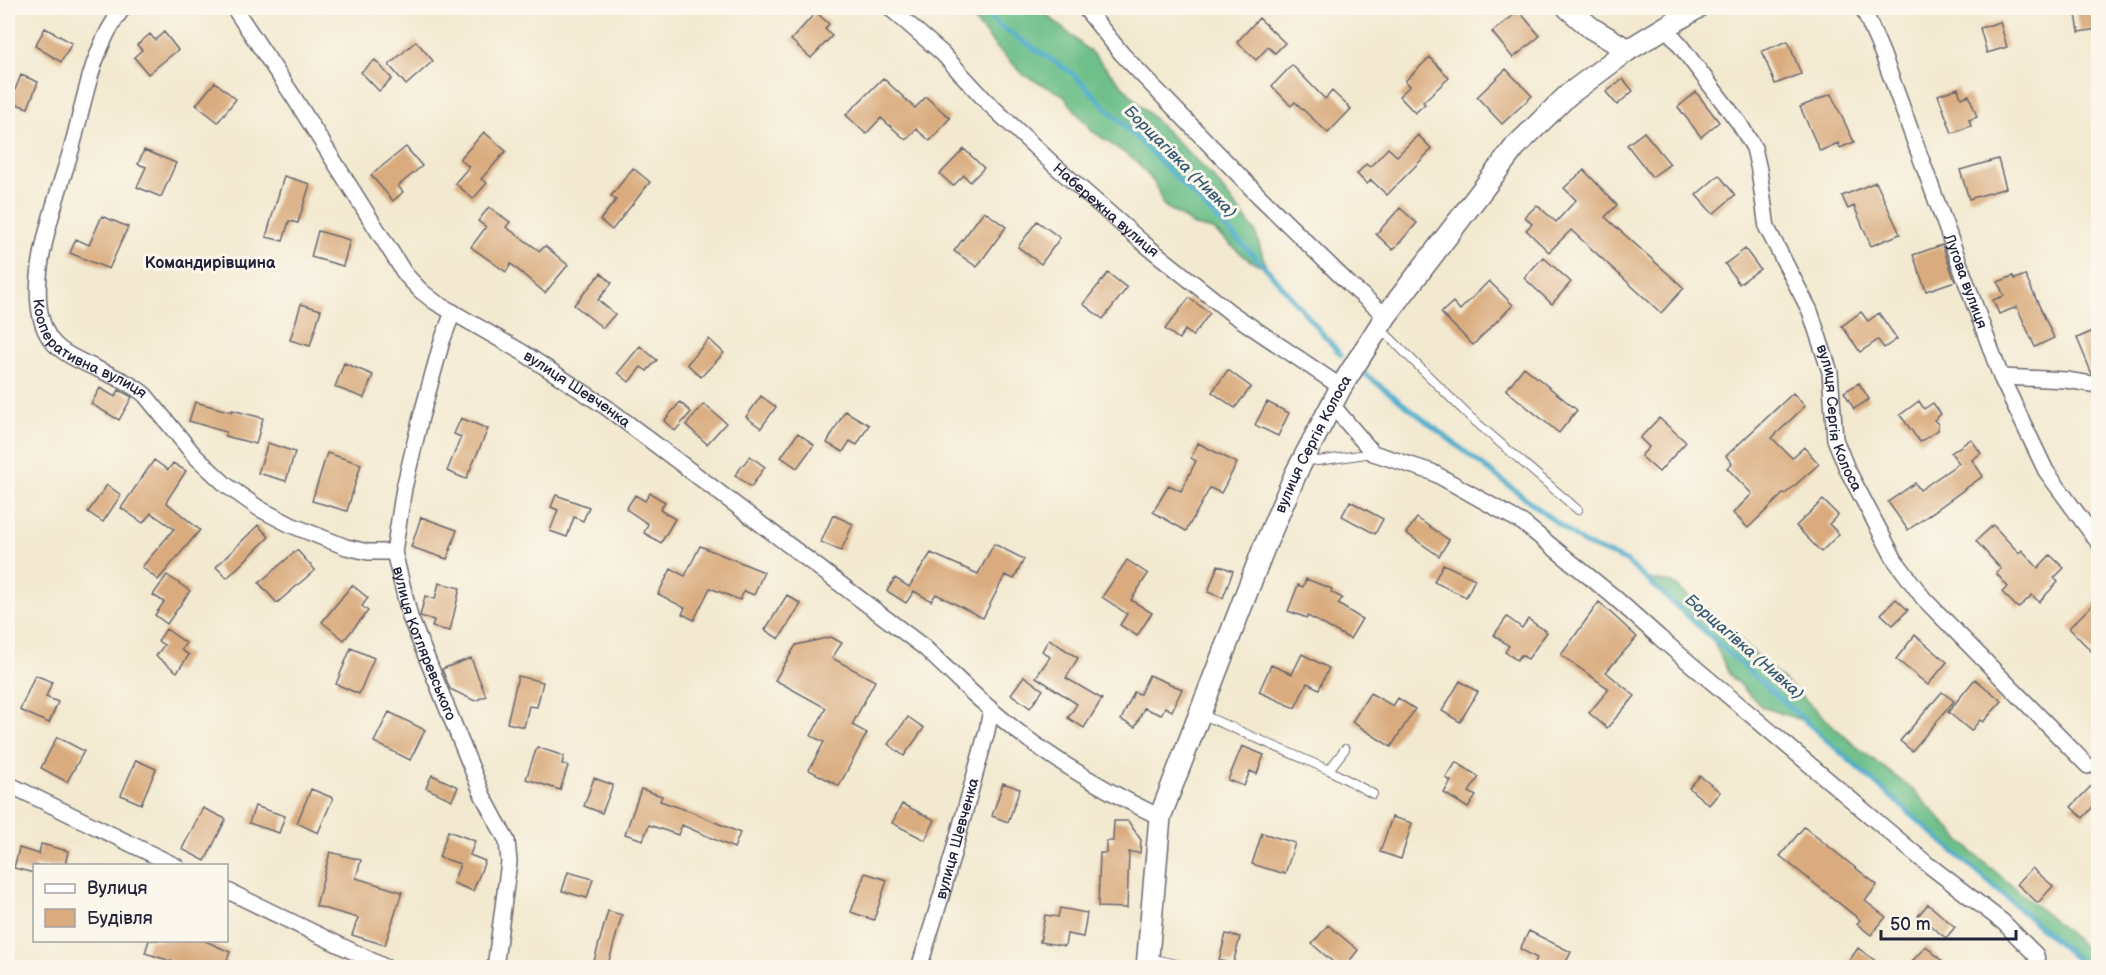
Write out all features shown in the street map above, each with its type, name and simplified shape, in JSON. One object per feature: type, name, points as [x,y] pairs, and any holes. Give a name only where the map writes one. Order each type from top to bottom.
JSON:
[{"type":"street","name":"Кооперативна вулиця","points":[[123,8],[106,33],[93,64],[50,218],[42,257],[39,288],[42,318],[46,330],[52,341],[68,354],[116,376],[145,394],[195,456],[226,485],[260,509],[291,525],[346,547],[368,552],[394,552]]},
{"type":"street","name":"вулиця Шевченка","points":[[234,8],[293,96],[405,274],[421,291],[522,352],[606,407],[925,648],[991,709],[1029,740],[1110,792],[1160,817]]},
{"type":"street","name":"Набережна вулиця","points":[[890,8],[942,53],[986,101],[1053,164],[1142,242],[1336,396],[1373,453]]},
{"type":"street","points":[[1085,8],[1122,54],[1259,196],[1350,285],[1382,321]]},
{"type":"street","points":[[1568,8],[1591,28],[1628,50]]},
{"type":"street","name":"вулиця Сергія Колоса","points":[[1148,962],[1160,817],[1263,550],[1296,473],[1336,396],[1382,321],[1515,147],[1568,95],[1628,50],[1697,8]]},
{"type":"street","name":"Лугова вулиця","points":[[1863,8],[1887,66],[2001,377],[2046,471],[2098,542]]},
{"type":"street","name":"вулиця Сергія Колоса","points":[[1666,27],[1754,148],[1767,228],[1810,311],[1830,372],[1835,439],[1846,469],[1894,560],[1924,599],[2088,766]]},
{"type":"street","name":"вулиця Котляревського","points":[[453,312],[442,341],[421,417],[404,488],[394,552],[410,617],[483,796],[507,841],[509,862],[495,968]]},
{"type":"street","points":[[2001,377],[2066,380],[2098,385]]},
{"type":"street","points":[[1373,453],[1431,472],[1523,523],[1613,596],[1928,864],[2003,922],[2036,955],[2038,968]]},
{"type":"street","name":"вулиця Шевченка","points":[[919,968],[987,731],[991,709]]},
{"type":"street","points":[[8,784],[172,864]]},
{"type":"street","points":[[228,891],[387,968]]},
{"type":"lane","points":[[1382,321],[1470,417],[1578,510]]},
{"type":"lane","points":[[1304,459],[1318,461],[1373,453]]},
{"type":"lane","points":[[1201,714],[1329,770],[1373,794]]},
{"type":"lane","points":[[1329,770],[1346,749]]},
{"type":"lane","points":[[1148,962],[1193,968]]},
{"type":"green space","points":[[964,8],[1039,8],[1095,56],[1142,107],[1213,177],[1255,231],[1267,269],[1249,260],[1213,230],[1195,226],[1163,205],[1156,185],[1136,161],[1092,131],[1062,94],[1025,76],[996,47]]},
{"type":"green space","points":[[1646,579],[1673,583],[1752,651],[1853,744],[1913,790],[1973,853],[2098,958],[2098,967],[2087,967],[1807,722],[1762,707],[1729,674],[1712,638]]},
{"type":"building","points":[[2075,8],[2098,8],[2098,29],[2079,32]]},
{"type":"building","points":[[1519,11],[1540,36],[1513,58],[1492,32]]},
{"type":"building","points":[[816,12],[829,24],[825,29],[832,36],[811,58],[791,40]]},
{"type":"building","points":[[1259,18],[1285,43],[1275,53],[1268,47],[1256,60],[1237,42]]},
{"type":"building","points":[[2000,22],[2007,47],[1987,53],[1980,28]]},
{"type":"building","points":[[45,28],[72,43],[61,62],[35,46]]},
{"type":"building","points":[[164,32],[178,50],[148,74],[134,57],[142,50],[137,45],[150,34],[155,40]]},
{"type":"building","points":[[416,41],[433,61],[406,85],[389,65]]},
{"type":"building","points":[[1788,41],[1801,74],[1775,84],[1762,51]]},
{"type":"building","points":[[1430,57],[1449,78],[1423,102],[1425,104],[1415,113],[1399,96],[1410,86],[1405,81]]},
{"type":"building","points":[[375,60],[392,79],[379,91],[361,72]]},
{"type":"building","points":[[1292,65],[1325,99],[1332,91],[1351,109],[1328,133],[1295,102],[1291,106],[1272,86]]},
{"type":"building","points":[[1506,69],[1532,96],[1502,124],[1477,97]]},
{"type":"building","points":[[21,75],[38,82],[28,108],[10,102]]},
{"type":"building","points":[[883,78],[915,108],[926,97],[950,118],[930,141],[916,129],[906,140],[881,118],[866,134],[846,115]]},
{"type":"building","points":[[1623,79],[1633,91],[1617,105],[1606,92]]},
{"type":"building","points":[[215,82],[236,99],[218,122],[196,105]]},
{"type":"building","points":[[1958,88],[1961,98],[1969,95],[1977,117],[1969,120],[1971,126],[1952,133],[1938,95]]},
{"type":"building","points":[[1696,92],[1719,122],[1701,137],[1678,107]]},
{"type":"building","points":[[1831,94],[1854,142],[1840,148],[1838,143],[1820,151],[1800,107]]},
{"type":"building","points":[[484,132],[506,151],[481,179],[487,183],[473,199],[455,183],[469,167],[460,159]]},
{"type":"building","points":[[1644,132],[1670,164],[1652,177],[1627,145]]},
{"type":"building","points":[[1418,135],[1432,149],[1387,195],[1371,180],[1367,184],[1357,174],[1366,164],[1370,167],[1388,148],[1397,156]]},
{"type":"building","points":[[406,147],[422,166],[398,186],[403,192],[393,201],[371,175]]},
{"type":"building","points":[[964,149],[984,168],[970,182],[964,175],[953,186],[940,174]]},
{"type":"building","points":[[144,150],[176,163],[161,197],[137,187],[146,167],[138,164]]},
{"type":"building","points":[[1998,159],[2006,188],[1969,199],[1960,170]]},
{"type":"building","points":[[633,168],[650,182],[612,230],[600,220],[616,200],[611,196]]},
{"type":"building","points":[[1584,170],[1617,205],[1605,217],[1684,288],[1661,313],[1571,230],[1549,252],[1526,230],[1532,224],[1525,217],[1537,205],[1556,222],[1576,200],[1564,188]]},
{"type":"building","points":[[1719,175],[1735,195],[1713,214],[1696,195]]},
{"type":"building","points":[[284,176],[310,184],[298,223],[289,221],[283,241],[266,237]]},
{"type":"building","points":[[1876,182],[1900,234],[1871,246],[1854,206],[1848,209],[1842,196]]},
{"type":"building","points":[[489,207],[510,222],[506,227],[540,251],[545,246],[568,265],[545,293],[511,264],[506,272],[471,247],[486,227],[478,221]]},
{"type":"building","points":[[1400,208],[1417,223],[1393,250],[1376,234]]},
{"type":"building","points":[[984,211],[1006,227],[977,267],[954,251]]},
{"type":"building","points":[[102,216],[128,227],[109,269],[70,253],[76,239],[89,245]]},
{"type":"building","points":[[1037,221],[1060,238],[1041,264],[1018,247]]},
{"type":"building","points":[[318,231],[350,240],[343,266],[311,257]]},
{"type":"building","points":[[1942,245],[1955,281],[1926,291],[1913,255]]},
{"type":"building","points":[[1745,249],[1760,269],[1739,284],[1725,264]]},
{"type":"building","points":[[1543,257],[1571,282],[1552,304],[1524,278]]},
{"type":"building","points":[[601,273],[612,283],[598,300],[615,314],[603,328],[574,305]]},
{"type":"building","points":[[1108,273],[1127,288],[1103,319],[1083,304]]},
{"type":"building","points":[[2025,275],[2054,338],[2035,347],[2017,307],[1999,314],[1993,300],[2004,296],[1998,282],[2013,276],[2015,279]]},
{"type":"building","points":[[1489,281],[1513,305],[1473,345],[1441,313],[1453,302],[1460,310]]},
{"type":"building","points":[[1189,298],[1210,313],[1193,336],[1185,330],[1179,339],[1165,329]]},
{"type":"building","points":[[301,304],[321,310],[310,346],[290,340]]},
{"type":"building","points":[[1861,312],[1868,321],[1879,313],[1897,339],[1884,348],[1878,340],[1860,352],[1842,326]]},
{"type":"building","points":[[2098,329],[2098,375],[2092,374],[2077,338]]},
{"type":"building","points":[[709,339],[724,353],[701,377],[687,364]]},
{"type":"building","points":[[640,346],[657,360],[647,371],[641,367],[629,382],[618,373]]},
{"type":"building","points":[[344,363],[373,375],[364,398],[335,387]]},
{"type":"building","points":[[1524,367],[1577,410],[1559,433],[1506,390]]},
{"type":"building","points":[[1228,370],[1251,387],[1235,408],[1212,392]]},
{"type":"building","points":[[1859,383],[1869,399],[1854,409],[1844,392]]},
{"type":"building","points":[[100,388],[115,397],[119,390],[132,397],[119,420],[91,404]]},
{"type":"building","points":[[1793,393],[1805,406],[1772,438],[1792,458],[1804,447],[1819,464],[1784,493],[1748,528],[1733,513],[1752,494],[1727,468],[1732,463],[1726,456]]},
{"type":"building","points":[[761,396],[776,407],[761,428],[746,417]]},
{"type":"building","points":[[1919,401],[1924,409],[1933,403],[1941,414],[1934,420],[1938,424],[1938,430],[1920,442],[1900,415]]},
{"type":"building","points":[[195,402],[263,418],[256,444],[225,436],[226,432],[189,421]]},
{"type":"building","points":[[680,402],[691,412],[675,431],[664,421]]},
{"type":"building","points":[[1267,402],[1289,413],[1278,436],[1255,425]]},
{"type":"building","points":[[704,404],[726,423],[707,444],[686,425]]},
{"type":"building","points":[[845,411],[869,425],[857,445],[850,441],[843,452],[827,443]]},
{"type":"building","points":[[461,418],[488,429],[466,479],[447,471],[461,437],[454,434]]},
{"type":"building","points":[[1659,418],[1686,442],[1659,472],[1641,456],[1649,447],[1640,438]]},
{"type":"building","points":[[798,433],[814,445],[797,468],[781,457]]},
{"type":"building","points":[[1971,439],[1981,453],[1972,460],[1983,476],[1908,530],[1888,502],[1915,483],[1920,490],[1959,463],[1951,453]]},
{"type":"building","points":[[268,443],[295,452],[286,481],[258,473]]},
{"type":"building","points":[[1198,443],[1237,463],[1221,493],[1210,488],[1186,531],[1153,512],[1169,485],[1181,491],[1196,461],[1191,458]]},
{"type":"building","points":[[327,453],[361,464],[347,511],[312,501]]},
{"type":"building","points":[[750,456],[765,467],[751,487],[735,475]]},
{"type":"building","points":[[154,460],[168,470],[173,463],[186,471],[166,502],[200,530],[158,580],[142,567],[174,529],[151,513],[143,523],[121,508]]},
{"type":"building","points":[[107,485],[121,495],[103,522],[88,512]]},
{"type":"building","points":[[650,493],[665,502],[660,510],[675,519],[661,543],[644,533],[648,524],[626,509],[635,495],[645,501]]},
{"type":"building","points":[[556,495],[589,507],[583,521],[574,517],[567,537],[550,531],[558,510],[551,507]]},
{"type":"building","points":[[1823,500],[1838,515],[1829,524],[1839,534],[1821,552],[1796,526]]},
{"type":"building","points":[[1350,501],[1383,519],[1375,534],[1342,516]]},
{"type":"building","points":[[833,515],[853,524],[841,551],[821,542]]},
{"type":"building","points":[[421,517],[457,530],[447,559],[411,547]]},
{"type":"building","points":[[1417,518],[1449,540],[1439,556],[1406,533]]},
{"type":"building","points":[[258,525],[269,537],[227,578],[216,567]]},
{"type":"building","points":[[1993,525],[2019,553],[2022,550],[2038,568],[2050,555],[2064,568],[2054,578],[2058,582],[2039,602],[2032,595],[2018,608],[2002,592],[2008,587],[1996,573],[2001,569],[1976,541]]},
{"type":"building","points":[[994,544],[1024,559],[1014,579],[1005,575],[983,618],[936,594],[931,601],[914,591],[906,603],[887,591],[895,578],[909,587],[931,553],[978,574]]},
{"type":"building","points":[[700,546],[764,572],[754,595],[744,591],[740,600],[710,588],[694,620],[682,614],[685,608],[658,594],[671,569],[685,576]]},
{"type":"building","points":[[297,550],[315,570],[277,603],[259,583]]},
{"type":"building","points":[[1127,560],[1148,574],[1131,600],[1152,613],[1137,636],[1120,625],[1127,614],[1102,597]]},
{"type":"building","points":[[1443,564],[1475,579],[1466,597],[1434,582]]},
{"type":"building","points":[[1218,565],[1233,571],[1223,598],[1208,592]]},
{"type":"building","points":[[167,575],[190,591],[167,624],[155,615],[164,602],[153,595]]},
{"type":"building","points":[[1306,579],[1332,589],[1331,592],[1342,598],[1338,604],[1362,619],[1350,639],[1308,616],[1307,618],[1288,611],[1298,585],[1303,587]]},
{"type":"building","points":[[439,583],[460,588],[450,631],[432,627],[434,620],[420,616],[425,596],[435,599]]},
{"type":"building","points":[[352,585],[368,598],[362,606],[368,611],[344,640],[322,622]]},
{"type":"building","points":[[787,595],[801,604],[779,639],[765,630]]},
{"type":"building","points":[[1896,599],[1908,610],[1893,625],[1881,614]]},
{"type":"building","points":[[2098,599],[2098,658],[2069,628]]},
{"type":"building","points":[[1599,602],[1637,637],[1606,672],[1635,696],[1607,728],[1589,713],[1609,689],[1561,655]]},
{"type":"building","points":[[1507,617],[1522,628],[1528,619],[1547,632],[1528,659],[1521,655],[1517,660],[1505,652],[1509,646],[1494,635]]},
{"type":"building","points":[[166,629],[186,643],[181,650],[189,655],[177,672],[156,656],[164,645],[158,641]]},
{"type":"building","points":[[1915,635],[1947,662],[1928,685],[1896,659]]},
{"type":"building","points":[[831,637],[842,643],[832,658],[875,681],[852,725],[867,733],[839,786],[809,770],[824,742],[811,736],[826,708],[775,680],[796,645]]},
{"type":"building","points":[[1049,639],[1078,658],[1066,678],[1102,699],[1084,728],[1068,718],[1077,704],[1036,677],[1050,657],[1042,651]]},
{"type":"building","points":[[351,648],[374,658],[359,694],[336,684]]},
{"type":"building","points":[[1302,654],[1329,668],[1319,689],[1307,683],[1295,708],[1259,692],[1271,665],[1292,674]]},
{"type":"building","points":[[471,658],[486,696],[475,701],[450,689],[442,669]]},
{"type":"building","points":[[35,675],[52,682],[46,697],[58,702],[49,723],[20,710]]},
{"type":"building","points":[[1149,675],[1182,689],[1172,711],[1165,707],[1161,715],[1144,708],[1135,727],[1121,720],[1134,692],[1140,694]]},
{"type":"building","points":[[518,676],[543,682],[537,707],[529,706],[524,727],[507,723]]},
{"type":"building","points":[[1024,676],[1043,690],[1030,708],[1011,694]]},
{"type":"building","points":[[1975,679],[2002,701],[1983,722],[1980,720],[1971,731],[1948,712]]},
{"type":"building","points":[[1460,681],[1478,692],[1460,722],[1442,711]]},
{"type":"building","points":[[1942,692],[1954,701],[1912,751],[1900,741]]},
{"type":"building","points":[[1370,693],[1393,706],[1398,698],[1415,709],[1391,747],[1352,722]]},
{"type":"building","points":[[389,712],[425,730],[410,760],[374,742]]},
{"type":"building","points":[[908,717],[924,728],[904,756],[888,744]]},
{"type":"building","points":[[57,737],[84,751],[67,782],[41,768]]},
{"type":"building","points":[[1242,746],[1264,755],[1257,774],[1250,771],[1244,786],[1228,780]]},
{"type":"building","points":[[537,747],[564,756],[562,764],[568,766],[560,790],[526,779]]},
{"type":"building","points":[[136,760],[156,769],[141,804],[121,795]]},
{"type":"building","points":[[1456,762],[1479,777],[1469,792],[1476,796],[1468,808],[1444,793],[1451,781],[1446,778]]},
{"type":"building","points":[[432,775],[458,787],[452,800],[426,788]]},
{"type":"building","points":[[1700,776],[1720,792],[1709,805],[1689,788]]},
{"type":"building","points":[[594,778],[613,785],[602,813],[584,806]]},
{"type":"building","points":[[1003,783],[1020,789],[1008,822],[992,816]]},
{"type":"building","points":[[2091,786],[2098,793],[2098,801],[2083,818],[2071,807]]},
{"type":"building","points":[[311,789],[333,798],[318,833],[297,823]]},
{"type":"building","points":[[641,789],[662,796],[660,801],[740,833],[734,848],[682,825],[678,835],[649,825],[643,840],[625,834]]},
{"type":"building","points":[[902,804],[935,820],[925,840],[892,823]]},
{"type":"building","points":[[255,806],[285,816],[279,833],[249,823]]},
{"type":"building","points":[[203,808],[226,819],[205,861],[182,849]]},
{"type":"building","points":[[1392,817],[1412,823],[1401,859],[1380,852]]},
{"type":"building","points":[[1114,821],[1128,821],[1141,840],[1140,853],[1129,852],[1127,908],[1098,907],[1100,853],[1106,853],[1106,841],[1113,841]]},
{"type":"building","points":[[1804,827],[1877,885],[1865,901],[1886,917],[1871,935],[1857,924],[1860,920],[1780,856]]},
{"type":"building","points":[[448,831],[475,841],[470,855],[485,861],[473,891],[453,883],[460,864],[439,857]]},
{"type":"building","points":[[1262,833],[1295,843],[1285,874],[1252,864]]},
{"type":"building","points":[[41,844],[68,851],[65,864],[33,864],[33,873],[14,868],[19,848],[39,854]]},
{"type":"building","points":[[330,852],[361,860],[356,878],[402,892],[385,945],[352,935],[358,918],[316,906]]},
{"type":"building","points":[[2032,868],[2053,886],[2038,903],[2017,884]]},
{"type":"building","points":[[568,872],[593,879],[587,898],[562,891]]},
{"type":"building","points":[[865,873],[887,880],[874,920],[851,912]]},
{"type":"building","points":[[1928,904],[1955,927],[1946,938],[1918,916]]},
{"type":"building","points":[[1060,908],[1087,913],[1083,937],[1067,934],[1065,946],[1040,942],[1045,915],[1058,917]]},
{"type":"building","points":[[608,911],[622,915],[607,968],[592,968]]},
{"type":"building","points":[[1328,925],[1358,950],[1344,968],[1340,968],[1312,944]]},
{"type":"building","points":[[1529,931],[1571,952],[1563,968],[1532,968],[1537,958],[1520,949]]},
{"type":"building","points":[[1226,934],[1240,937],[1233,964],[1219,960]]},
{"type":"building","points":[[148,942],[208,942],[230,952],[224,968],[193,968],[145,953]]},
{"type":"building","points":[[1926,946],[1949,968],[1906,968]]},
{"type":"building","points":[[1858,948],[1885,968],[1844,968]]},
{"type":"waterway","name":"Борщагівка (Нивка)","points":[[984,8],[998,25],[1072,73],[1267,269],[1341,355]]},
{"type":"waterway","name":"Борщагівка (Нивка)","points":[[1365,374],[1583,543],[1626,561],[1860,770],[2087,968]]},
{"type":"district","name":"Командирівщина","points":[[210,263]]}]
